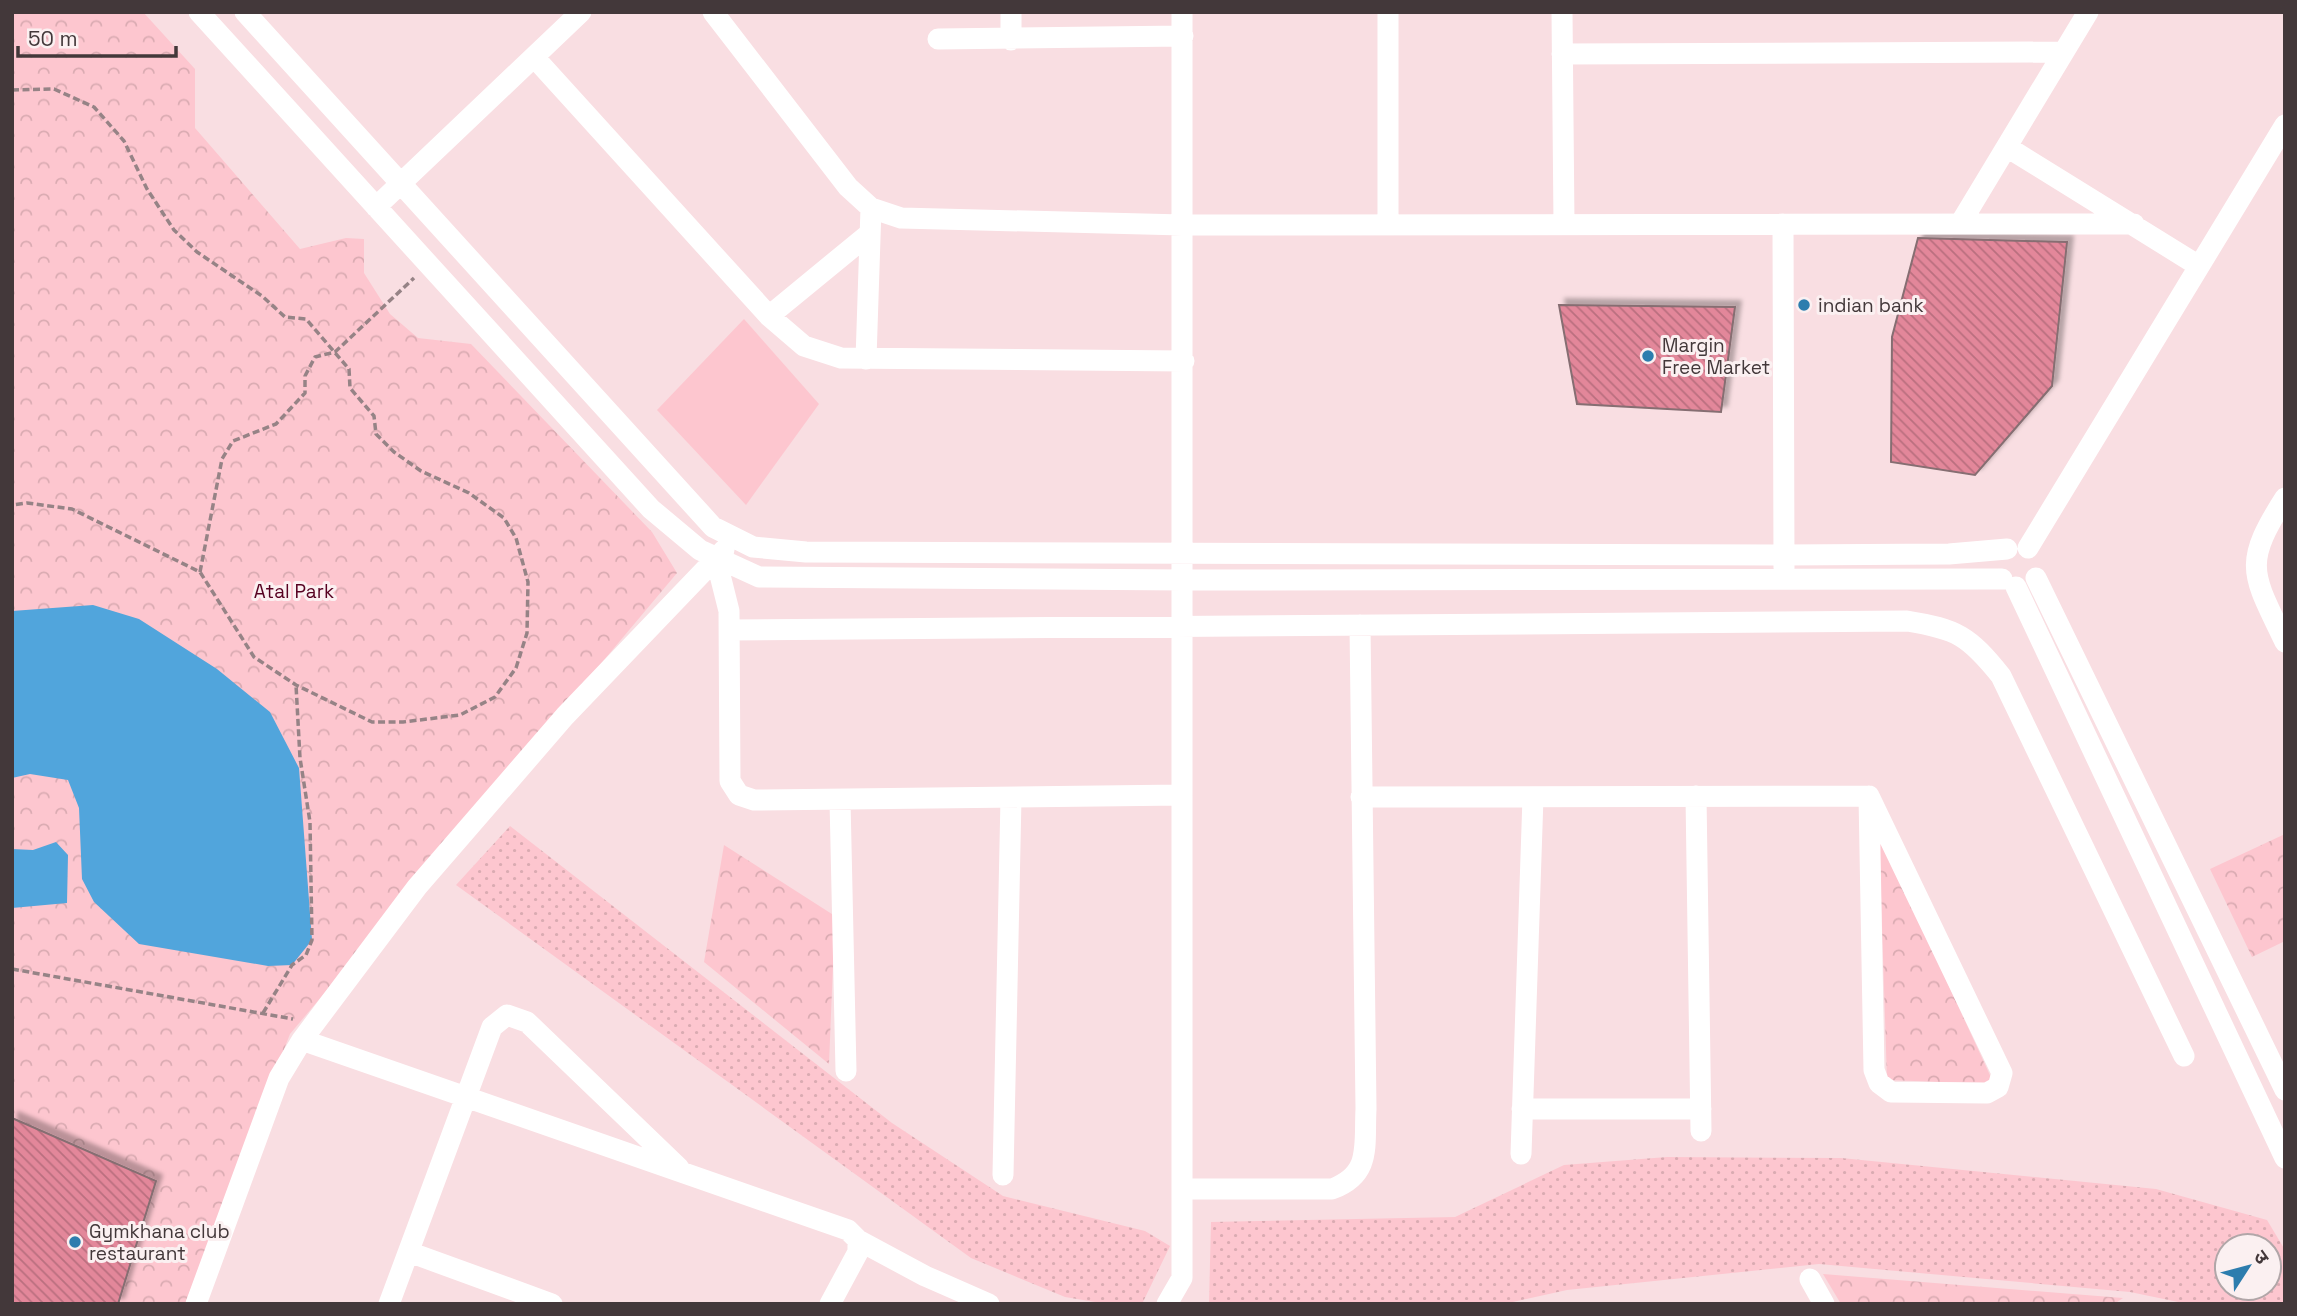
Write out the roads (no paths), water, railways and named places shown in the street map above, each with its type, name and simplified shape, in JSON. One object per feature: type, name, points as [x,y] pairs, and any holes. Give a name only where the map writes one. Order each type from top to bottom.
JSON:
[{"type":"street","points":[[199,12],[651,509],[716,559],[760,577],[1183,580],[1783,579],[2009,583],[2031,583],[2036,578],[2040,563],[2017,548],[1949,554],[1784,555],[806,551],[753,547],[713,527],[245,12]]},
{"type":"street","points":[[376,207],[581,12]]},
{"type":"street","points":[[713,12],[848,187],[871,208],[901,218],[1183,225],[2134,224]]},
{"type":"street","points":[[1011,12],[1011,40]]},
{"type":"street","points":[[1167,1304],[1182,1278],[1182,12]]},
{"type":"street","points":[[1388,12],[1388,225]]},
{"type":"street","points":[[1562,12],[1564,224]]},
{"type":"street","points":[[1960,224],[2088,12]]},
{"type":"street","points":[[937,39],[1183,36]]},
{"type":"street","points":[[1562,54],[2064,52]]},
{"type":"street","points":[[534,57],[769,316],[804,346],[841,358],[866,359],[1184,361]]},
{"type":"street","points":[[2285,125],[2199,266],[2017,548],[1998,563],[2285,1158]]},
{"type":"street","points":[[2007,147],[2199,266]]},
{"type":"street","points":[[866,359],[871,208]]},
{"type":"street","points":[[1783,224],[1783,579]]},
{"type":"street","points":[[769,316],[870,233]]},
{"type":"street","points":[[2285,498],[2262,534],[2253,566],[2265,601],[2285,642]]},
{"type":"street","points":[[196,1304],[279,1078],[302,1040],[417,887],[565,716],[734,538]]},
{"type":"street","points":[[1358,553],[1358,580]]},
{"type":"street","points":[[716,559],[729,611],[730,781],[740,795],[754,800],[1182,795]]},
{"type":"street","points":[[2036,578],[2278,1061],[2285,1090]]},
{"type":"street","points":[[730,630],[1182,624],[1907,621],[1946,627],[1976,645],[2001,676],[2184,1056]]},
{"type":"street","points":[[1182,1189],[1332,1189],[1349,1183],[1360,1170],[1366,1109],[1360,625]]},
{"type":"street","points":[[1696,796],[1702,1131]]},
{"type":"street","points":[[1361,797],[1870,796]]},
{"type":"street","points":[[1870,796],[2003,1073],[1998,1087],[1987,1093],[1891,1091],[1879,1083],[1874,1070],[1870,796]]},
{"type":"street","points":[[1521,1154],[1533,797]]},
{"type":"street","points":[[1003,1175],[1011,798]]},
{"type":"street","points":[[840,800],[846,1071]]},
{"type":"street","points":[[389,1304],[492,1027],[507,1015],[527,1022],[686,1174]]},
{"type":"street","points":[[302,1040],[848,1230],[858,1240],[925,1276],[989,1304]]},
{"type":"street","points":[[2246,1076],[2278,1061]]},
{"type":"street","points":[[1522,1109],[1701,1109]]},
{"type":"street","points":[[830,1304],[858,1252],[858,1240]]},
{"type":"street","points":[[409,1252],[552,1304]]},
{"type":"street","points":[[1810,1279],[1824,1304]]},
{"type":"water","points":[[93,605],[139,619],[217,669],[270,712],[299,768],[312,940],[292,965],[268,966],[139,944],[94,902],[82,879],[79,808],[68,780],[30,774],[12,778],[12,611]]},
{"type":"water","points":[[56,842],[68,855],[67,903],[12,908],[12,849],[33,850]]},
{"type":"place","name":"indian bank","points":[[1804,305]]},
{"type":"place","name":"Margin Free Market","points":[[1648,356]]},
{"type":"place","name":"Gymkhana club restaurant","points":[[75,1242]]},
{"type":"park label","name":"Atal Park","points":[[294,591]]}]
